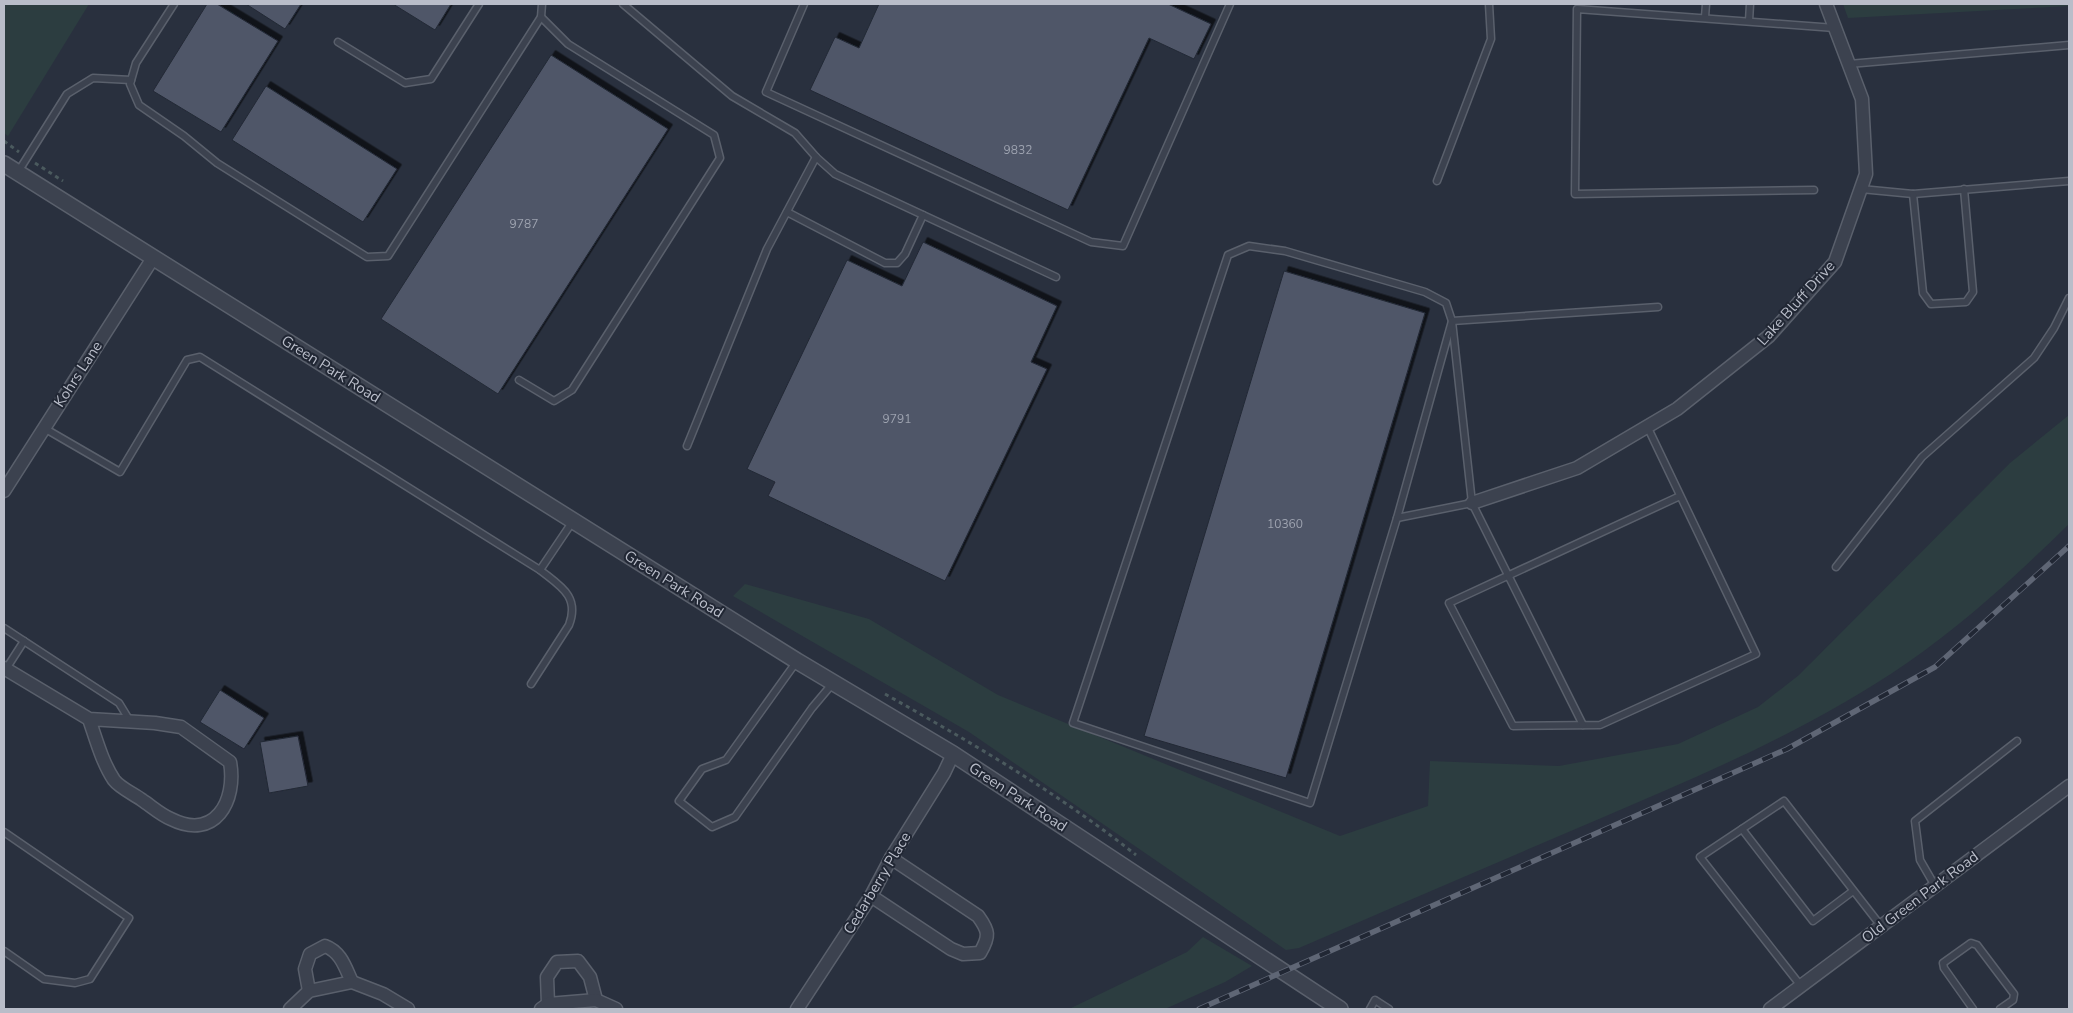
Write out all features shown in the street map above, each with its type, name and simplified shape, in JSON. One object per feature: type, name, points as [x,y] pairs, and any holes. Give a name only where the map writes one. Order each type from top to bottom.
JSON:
[{"type":"street","name":"Lake Bluff Drive","points":[[1472,502],[1577,468],[1677,409],[1769,336],[1835,262],[1866,174],[1862,99],[1826,4]]},
{"type":"street","name":"Green Park Road","points":[[4,164],[797,661],[953,754],[1340,1009]]},
{"type":"street","name":"Kohrs Lane","points":[[4,491],[153,258]]},
{"type":"street","points":[[5,668],[89,719],[155,723],[181,727],[230,762],[232,775],[230,793],[223,810],[211,823],[193,825],[171,820],[115,781],[105,762],[89,719]]},
{"type":"street","name":"Cedarberry Place","points":[[797,1009],[871,896],[891,858],[944,773],[953,754]]},
{"type":"street","name":"Old Green Park Road","points":[[1770,1009],[2069,786]]},
{"type":"street","points":[[871,896],[951,949],[964,954],[980,952],[987,941],[987,928],[978,916],[891,858]]},
{"type":"street","points":[[309,991],[305,969],[310,954],[325,946],[335,950],[344,963],[352,982]]},
{"type":"street","points":[[596,1000],[590,977],[578,961],[557,962],[547,977],[545,1006],[596,1000],[616,1009]]},
{"type":"street","points":[[290,1009],[309,991],[352,982],[384,994],[408,1009]]},
{"type":"lane","points":[[174,4],[136,63],[130,84],[139,105],[184,136],[217,163],[368,257],[388,256],[541,17],[542,4]]},
{"type":"lane","points":[[338,42],[405,82],[431,79],[478,4]]},
{"type":"lane","points":[[623,4],[732,96],[795,133],[816,157],[835,174],[1056,277]]},
{"type":"lane","points":[[804,4],[766,92],[1090,242],[1123,246],[1230,4]]},
{"type":"lane","points":[[1437,181],[1491,39],[1489,4]]},
{"type":"lane","points":[[1705,17],[1706,4]]},
{"type":"lane","points":[[1748,21],[1750,4]]},
{"type":"lane","points":[[1814,190],[1575,194],[1577,9],[1835,28]]},
{"type":"lane","points":[[519,380],[554,401],[572,390],[720,158],[714,134],[568,44],[541,17]]},
{"type":"lane","points":[[1848,64],[2069,45]]},
{"type":"lane","points":[[17,173],[67,94],[93,78],[131,80]]},
{"type":"lane","points":[[687,446],[767,249],[816,157]]},
{"type":"lane","points":[[1861,189],[1913,194],[2069,181]]},
{"type":"lane","points":[[1913,194],[1923,293],[1931,304],[1966,302],[1972,292],[1964,189]]},
{"type":"lane","points":[[787,212],[885,263],[896,263],[905,254],[923,215]]},
{"type":"lane","points":[[1452,321],[1397,518],[1310,803],[1073,723],[1228,255],[1250,246],[1285,251],[1425,292],[1446,303],[1452,321],[1472,502],[1583,725]]},
{"type":"lane","points":[[1836,567],[1922,456],[2034,358],[2054,328],[2069,298]]},
{"type":"lane","points":[[1452,321],[1658,307]]},
{"type":"lane","points":[[44,428],[120,472],[187,360],[200,357],[540,570],[562,588],[572,603],[573,614],[569,624],[531,684]]},
{"type":"lane","points":[[1647,426],[1756,654],[1600,725],[1513,726],[1449,603],[1680,496]]},
{"type":"lane","points":[[1397,518],[1472,502]]},
{"type":"lane","points":[[540,570],[573,520]]},
{"type":"lane","points":[[4,628],[119,703],[130,722]]},
{"type":"lane","points":[[5,668],[24,641]]},
{"type":"lane","points":[[797,661],[726,760],[702,769],[679,801],[712,827],[735,817],[812,708],[833,683]]},
{"type":"lane","points":[[1935,886],[1920,860],[1915,821],[2017,741]]},
{"type":"lane","points":[[1801,986],[1700,857],[1784,802],[1881,926]]},
{"type":"lane","points":[[1742,830],[1813,922],[1853,891]]},
{"type":"lane","points":[[4,832],[129,918],[90,979],[75,983],[44,979],[4,951]]},
{"type":"lane","points":[[1973,1009],[1944,968],[1943,963],[1971,943],[1977,946],[2014,994],[2013,1000],[2000,1009]]},
{"type":"lane","points":[[1370,1009],[1375,1000],[1388,1009]]},
{"type":"shaded area","points":[[4,4],[89,4],[8,136],[4,133]]},
{"type":"shaded area","points":[[1843,4],[2069,4],[2069,6],[1848,18]]},
{"type":"shaded area","points":[[2069,415],[2069,524],[1991,597],[1907,663],[1835,708],[1722,765],[1299,948],[1286,950],[969,732],[733,596],[745,584],[869,619],[998,695],[1340,836],[1428,806],[1430,761],[1559,766],[1678,744],[1758,707],[1799,675],[2010,463]]},
{"type":"shaded area","points":[[1203,937],[1252,966],[1225,982],[1165,1009],[1069,1009],[1187,952]]},
{"type":"building","points":[[207,4],[217,4],[278,41],[221,132],[153,91]]},
{"type":"building","points":[[246,4],[301,4],[285,29]]},
{"type":"building","points":[[393,4],[451,4],[435,30]]},
{"type":"building","points":[[879,4],[1168,4],[1211,24],[1194,59],[1149,38],[1068,210],[810,90],[835,37],[859,48]]},
{"type":"building","points":[[551,55],[668,129],[498,394],[381,319]]},
{"type":"building","points":[[266,86],[397,169],[363,222],[232,140]]},
{"type":"building","points":[[923,242],[1057,306],[1031,362],[1047,369],[945,581],[768,496],[775,482],[747,469],[847,260],[902,286]]},
{"type":"building","points":[[1284,271],[1425,313],[1286,778],[1144,736]]},
{"type":"building","points":[[220,690],[264,718],[244,749],[200,722]]},
{"type":"building","points":[[298,736],[308,786],[269,793],[260,742]]},
{"type":"railway","points":[[1199,1009],[1787,749],[1935,667],[2069,546]]}]
